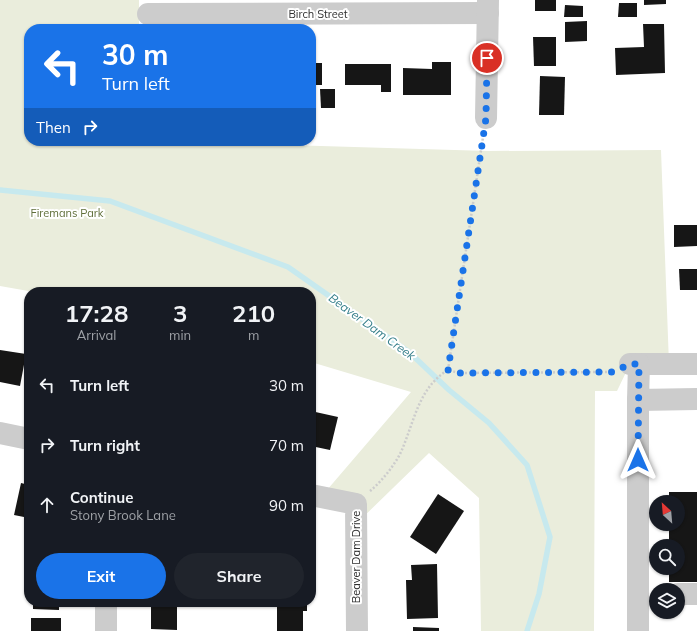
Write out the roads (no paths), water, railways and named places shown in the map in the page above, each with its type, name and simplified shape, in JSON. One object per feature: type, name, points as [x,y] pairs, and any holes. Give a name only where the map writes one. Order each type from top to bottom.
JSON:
[{"type":"street","name":"Birch Street","points":[[148,14],[265,7],[488,7]]},
{"type":"street","points":[[486,118],[488,7]]},
{"type":"street","points":[[638,631],[647,594],[638,400],[634,364],[697,364]]},
{"type":"street","points":[[638,400],[697,400]]},
{"type":"street","points":[[0,433],[24,438]]},
{"type":"street","name":"Beaver Dam Drive","points":[[316,496],[356,504],[356,631]]},
{"type":"street","points":[[685,594],[697,594]]},
{"type":"street","points":[[106,607],[106,631]]},
{"type":"waterway","name":"Beaver Dam Creek","points":[[0,190],[110,201],[288,267],[409,352],[449,390],[489,423],[527,465],[550,537],[539,594],[527,631]]},
{"type":"park label","name":"Firemans Park","points":[[67,213]]}]
